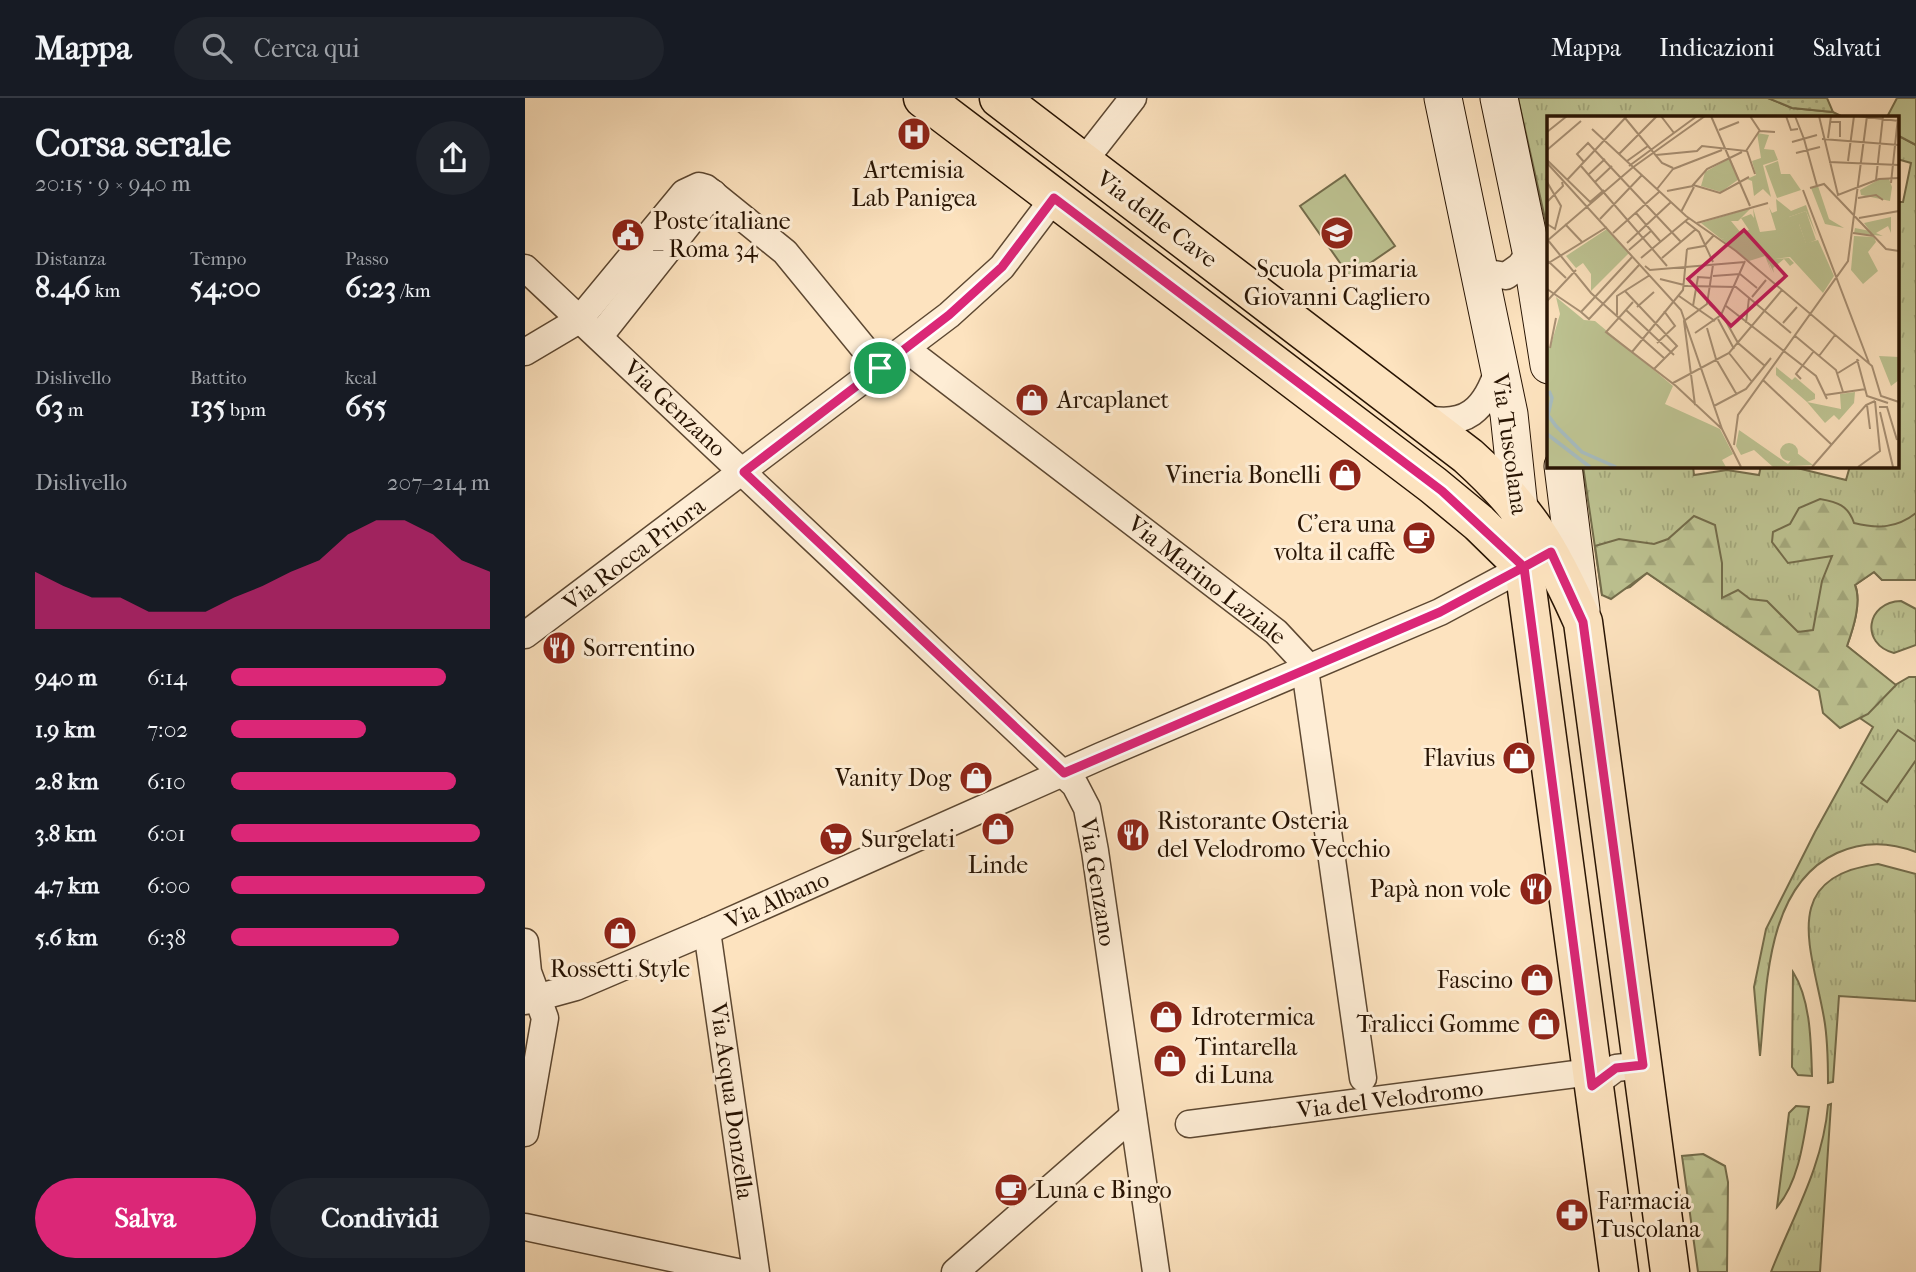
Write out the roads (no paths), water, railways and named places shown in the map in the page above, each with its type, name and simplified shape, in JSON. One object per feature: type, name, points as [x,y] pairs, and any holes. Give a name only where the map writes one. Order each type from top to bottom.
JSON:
[{"type":"main road","name":"Via delle Cave","points":[[923,98],[1427,480],[1479,523],[1537,560]]},
{"type":"main road","name":"Via delle Cave","points":[[999,98],[1468,456],[1520,508],[1537,560]]},
{"type":"main road","name":"Via Tuscolana","points":[[1443,98],[1509,414],[1520,508]]},
{"type":"main road","name":"Via Tuscolana","points":[[1499,98],[1531,251],[1547,352]]},
{"type":"main road","points":[[1054,198],[1083,162]]},
{"type":"main road","name":"Via Tuscolana","points":[[1563,467],[1670,1272]]},
{"type":"main road","points":[[1537,560],[1583,622]]},
{"type":"main road","points":[[1537,560],[1591,1079],[1619,1272]]},
{"type":"street","points":[[1083,162],[1133,98]]},
{"type":"street","points":[[525,352],[589,328],[684,193],[699,186],[712,193],[792,259],[880,368]]},
{"type":"street","name":"Via Rocca Priora","points":[[525,635],[906,349],[1002,267],[1054,198]]},
{"type":"street","points":[[1479,265],[1488,273],[1506,276],[1520,266],[1531,251]]},
{"type":"street","name":"Via Genzano","points":[[525,268],[1064,773],[1079,792],[1090,822],[1156,1272]]},
{"type":"street","name":"Via Marino Laziale","points":[[906,349],[1295,649],[1306,667],[1363,1078]]},
{"type":"street","points":[[1415,416],[1453,420],[1478,410],[1489,397],[1499,367]]},
{"type":"street","name":"Via Albano","points":[[532,1000],[576,987],[707,931],[1306,667],[1451,607],[1537,560]]},
{"type":"street","name":"Via Acqua Donzella","points":[[707,931],[756,1272]]},
{"type":"street","points":[[525,942],[532,1000],[545,1018],[545,1031],[525,1133]]},
{"type":"street","points":[[1591,1079],[1616,1068],[1643,1065]]},
{"type":"street","name":"Via del Velodromo","points":[[1189,1124],[1591,1079]]},
{"type":"street","points":[[955,1272],[1133,1116]]},
{"type":"street","points":[[525,1227],[737,1272]]},
{"type":"place","name":"Artemisia Lab Panigea","points":[[914,134]]},
{"type":"place","name":"Scuola primaria Giovanni Cagliero","points":[[1337,233]]},
{"type":"place","name":"Poste italiane – Roma 34","points":[[628,235]]},
{"type":"place","name":"Arcaplanet","points":[[1032,400]]},
{"type":"place","name":"Vineria Bonelli","points":[[1345,475]]},
{"type":"place","name":"C'era una volta il caffè","points":[[1419,538]]},
{"type":"place","name":"Sorrentino","points":[[559,648]]},
{"type":"place","name":"Flavius","points":[[1519,758]]},
{"type":"place","name":"Vanity Dog","points":[[976,778]]},
{"type":"place","name":"Linde","points":[[998,829]]},
{"type":"place","name":"Ristorante Osteria del Velodromo Vecchio","points":[[1133,835]]},
{"type":"place","name":"Surgelati","points":[[836,839]]},
{"type":"place","name":"Papà non vole","points":[[1536,889]]},
{"type":"place","name":"Rossetti Style","points":[[620,933]]},
{"type":"place","name":"Fascino","points":[[1537,980]]},
{"type":"place","name":"Idrotermica","points":[[1166,1017]]},
{"type":"place","name":"Tralicci Gomme","points":[[1544,1024]]},
{"type":"place","name":"Tintarella di Luna","points":[[1170,1061]]},
{"type":"place","name":"Luna e Bingo","points":[[1011,1190]]},
{"type":"place","name":"Farmacia Tuscolana","points":[[1572,1215]]}]
